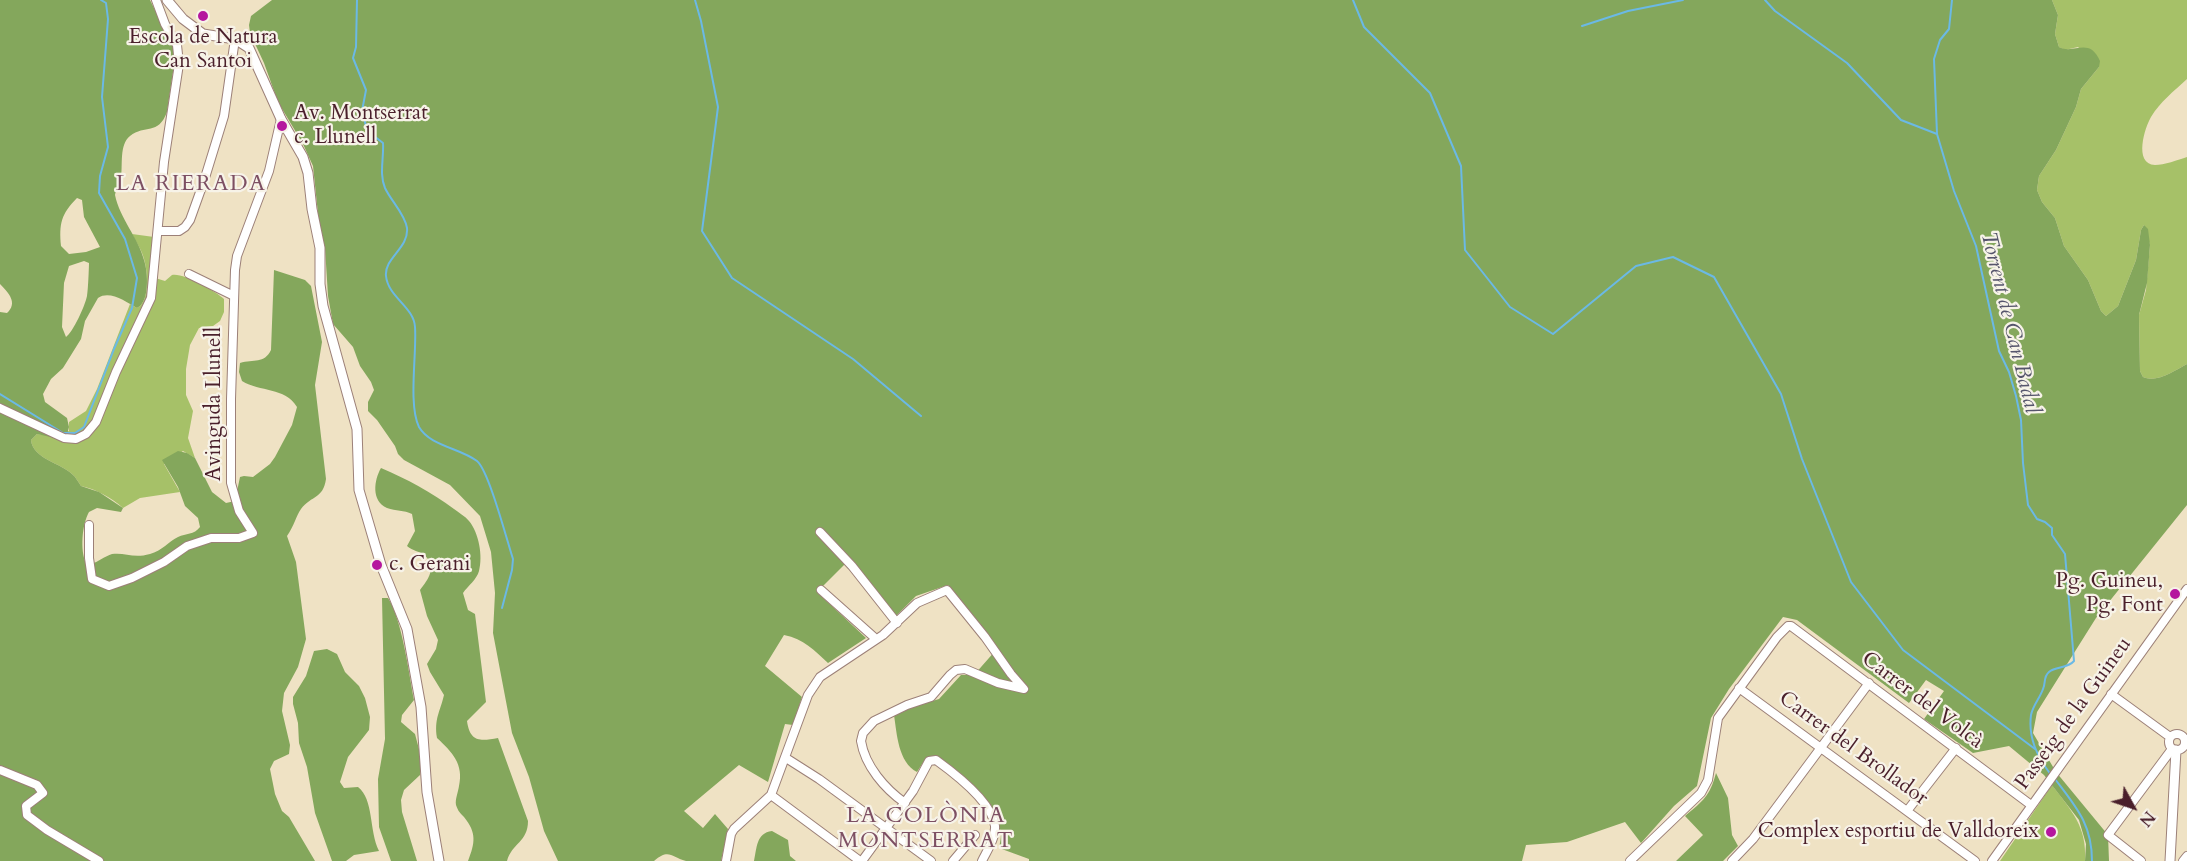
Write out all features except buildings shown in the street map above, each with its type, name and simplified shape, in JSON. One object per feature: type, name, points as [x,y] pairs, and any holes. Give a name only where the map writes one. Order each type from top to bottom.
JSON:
[{"type":"street","points":[[0,408],[64,438],[76,439],[90,431],[151,298],[164,162],[179,61],[177,45],[165,24],[156,0]]},
{"type":"street","points":[[167,0],[183,20],[203,34],[235,39],[251,51],[308,173],[320,248],[322,300],[357,429],[359,490],[381,565],[407,629],[421,707],[427,792],[439,861]]},
{"type":"street","points":[[159,231],[173,232],[185,227],[193,212],[224,116],[235,39]]},
{"type":"street","name":"Avinguda Llunell","points":[[89,525],[89,558],[92,579],[109,586],[132,578],[188,546],[211,537],[239,537],[253,533],[239,511],[231,483],[234,296],[237,256],[269,171],[276,133],[282,119]]},
{"type":"street","points":[[189,274],[234,296]]},
{"type":"street","points":[[820,532],[852,566],[897,623]]},
{"type":"street","name":"Passeig de la Guineu","points":[[1992,861],[2187,589]]},
{"type":"street","points":[[821,590],[876,639]]},
{"type":"street","points":[[726,861],[734,828],[771,795],[808,695],[820,677],[897,623],[917,603],[947,590],[1024,688],[998,682],[965,669],[957,670],[931,697],[897,710],[868,726],[861,741],[865,756],[887,790],[904,803]]},
{"type":"street","name":"Carrer del Volcà","points":[[1739,688],[1785,627],[1791,627],[2031,805]]},
{"type":"street","points":[[1732,861],[1753,839],[1869,683]]},
{"type":"street","points":[[1630,861],[1705,787],[1718,718],[1739,688]]},
{"type":"street","name":"Carrer del Brollador","points":[[1739,688],[1975,861]]},
{"type":"street","points":[[2111,694],[2170,737]]},
{"type":"street","points":[[2182,736],[2187,728]]},
{"type":"street","points":[[2141,861],[2108,835],[2185,741],[2182,736],[2174,734],[2170,737]]},
{"type":"street","points":[[2170,737],[2169,745],[2180,749]]},
{"type":"street","points":[[1907,811],[1956,748]]},
{"type":"street","points":[[2170,861],[2180,749]]},
{"type":"street","points":[[786,758],[819,779],[931,861]]},
{"type":"street","points":[[771,795],[861,861],[914,791],[929,761],[936,760],[963,781],[991,814],[995,827],[991,843],[982,861]]},
{"type":"street","points":[[0,770],[37,785],[43,794],[27,806],[27,815],[47,830],[99,861]]},
{"type":"street","points":[[953,861],[975,835]]},
{"type":"street","points":[[2183,861],[2187,856]]},
{"type":"green space","points":[[0,0],[150,0],[176,52],[167,112],[160,124],[136,133],[127,140],[124,145],[120,180],[115,195],[117,204],[144,260],[147,279],[146,293],[141,305],[137,308],[113,296],[98,298],[85,321],[81,339],[63,368],[51,379],[43,394],[45,402],[67,418],[69,427],[67,435],[55,438],[37,434],[31,440],[37,452],[67,470],[81,486],[99,492],[123,508],[121,512],[97,508],[89,512],[83,538],[86,563],[91,564],[112,554],[139,556],[150,554],[178,537],[195,531],[200,527],[198,518],[185,506],[178,487],[162,460],[178,451],[195,458],[212,492],[226,503],[235,501],[240,477],[253,477],[270,464],[292,425],[297,407],[286,396],[242,381],[239,372],[240,363],[262,359],[271,350],[274,270],[305,280],[311,286],[322,342],[315,385],[326,479],[320,494],[301,509],[287,536],[296,562],[306,639],[298,667],[284,693],[282,711],[290,745],[289,754],[274,761],[270,769],[275,794],[282,811],[289,817],[315,861],[0,861],[0,312],[7,313],[12,302],[9,294],[0,284]],"holes":[[[77,198],[82,200],[84,217],[100,247],[69,254],[61,246],[60,231],[64,214]],[[84,261],[89,263],[87,296],[72,330],[66,337],[62,327],[64,283],[69,266]]]},
{"type":"green space","points":[[272,0],[2052,0],[2058,15],[2055,34],[2059,47],[2091,49],[2100,61],[2099,67],[2081,89],[2076,107],[2056,150],[2039,176],[2037,190],[2042,202],[2055,218],[2064,246],[2088,280],[2101,311],[2106,316],[2118,306],[2136,260],[2141,230],[2144,225],[2148,229],[2150,245],[2147,283],[2139,315],[2140,371],[2143,377],[2154,378],[2187,364],[2187,505],[2096,618],[2037,712],[2033,733],[2056,772],[2108,835],[2109,861],[2085,861],[2086,844],[2079,820],[2044,775],[2009,746],[1973,753],[1924,719],[1944,691],[1926,680],[1909,703],[1797,620],[1783,617],[1729,689],[1711,718],[1697,786],[1674,806],[1641,843],[1625,822],[1567,842],[1526,845],[1522,861],[1029,861],[1029,859],[999,848],[1001,834],[993,811],[975,788],[953,768],[932,757],[924,761],[917,772],[911,767],[902,755],[896,731],[894,715],[939,699],[961,675],[974,675],[996,650],[948,585],[916,596],[896,616],[850,559],[817,592],[866,638],[828,663],[803,642],[784,635],[765,666],[802,697],[793,725],[785,724],[768,782],[739,765],[684,811],[703,828],[715,814],[728,829],[721,861],[686,861],[667,854],[654,861],[558,861],[544,831],[529,777],[512,733],[493,633],[495,593],[491,552],[480,516],[450,485],[404,460],[398,454],[377,420],[368,411],[368,402],[374,390],[371,382],[360,366],[353,347],[333,324],[313,166],[278,102],[250,33],[251,16]]},
{"type":"green space","points":[[2052,0],[2187,0],[2187,79],[2151,117],[2142,144],[2142,152],[2148,163],[2155,165],[2187,157],[2187,364],[2160,377],[2143,377],[2140,371],[2139,315],[2146,290],[2150,245],[2144,225],[2141,230],[2136,260],[2118,306],[2106,316],[2101,311],[2088,280],[2064,246],[2055,218],[2042,202],[2037,190],[2039,176],[2056,150],[2076,107],[2081,89],[2099,67],[2078,47],[2065,50],[2059,47],[2055,34],[2058,15]]},
{"type":"green space","points":[[132,234],[154,237],[152,277],[165,281],[172,275],[177,275],[199,283],[224,299],[224,312],[220,321],[213,326],[199,328],[190,345],[186,369],[186,395],[193,411],[188,438],[195,458],[183,451],[164,464],[180,492],[140,498],[123,508],[104,494],[81,486],[67,470],[37,452],[31,440],[37,434],[46,435],[69,431],[69,422],[86,411],[97,389],[130,304],[137,308],[144,300],[147,286],[145,265],[142,252]]},
{"type":"green space","points":[[381,468],[419,486],[462,515],[472,526],[478,538],[481,559],[479,571],[463,593],[468,610],[475,614],[486,702],[467,721],[468,728],[477,739],[498,738],[528,821],[523,838],[512,850],[507,861],[468,861],[474,838],[473,833],[456,805],[460,771],[456,759],[437,738],[437,721],[444,695],[427,664],[436,649],[438,640],[427,616],[420,590],[431,568],[424,555],[407,546],[415,531],[412,514],[387,508],[378,500],[375,490]]},
{"type":"green space","points":[[382,598],[388,598],[397,619],[414,700],[402,715],[401,722],[415,734],[420,753],[420,775],[404,790],[401,800],[402,812],[417,861],[391,861],[379,827],[378,779],[385,739]]},
{"type":"green space","points":[[327,649],[337,654],[345,672],[359,686],[370,717],[369,730],[348,757],[340,782],[344,788],[358,787],[367,799],[379,851],[354,855],[346,861],[332,861],[315,813],[307,767],[299,743],[298,723],[293,704],[293,697],[306,676],[314,651]]},
{"type":"green space","points":[[1716,773],[1728,798],[1732,835],[1738,846],[1723,861],[1676,861],[1703,835],[1685,816],[1705,798]]},
{"type":"green space","name":"Complex esportiu de Valldoreix","points":[[2052,785],[2072,812],[2081,829],[2084,838],[2085,861],[2000,861]]},
{"type":"green space","points":[[772,831],[788,840],[790,856],[796,861],[754,861],[760,838]]},
{"type":"waterway","points":[[0,394],[63,433],[75,433],[84,427],[132,308],[137,278],[125,239],[99,193],[100,176],[108,147],[102,97],[108,19],[106,3],[101,0]]},
{"type":"waterway","points":[[357,0],[356,47],[353,58],[366,90],[362,111],[366,126],[383,143],[383,183],[404,218],[407,228],[407,235],[389,264],[386,276],[391,290],[414,320],[413,392],[416,417],[424,433],[438,443],[477,461],[487,478],[513,559],[502,608]]},
{"type":"waterway","points":[[695,0],[718,107],[702,231],[732,278],[853,359],[921,416]]},
{"type":"waterway","points":[[1353,0],[1364,27],[1430,93],[1461,166],[1465,250],[1510,307],[1553,334],[1636,266],[1673,257],[1714,277],[1781,394],[1802,459],[1851,582],[1903,650],[2035,749]]},
{"type":"waterway","points":[[1582,26],[1628,11],[1683,0]]},
{"type":"waterway","points":[[1765,0],[1775,11],[1847,63],[1901,120],[1937,134]]},
{"type":"waterway","name":"Torrent de Can Badal","points":[[1952,0],[1949,29],[1940,40],[1934,59],[1937,134],[1954,191],[1976,246],[1999,351],[2009,372],[2016,396],[2021,420],[2028,505],[2037,519],[2052,528],[2052,535],[2065,554],[2074,661],[2047,674],[2042,692],[2032,711],[2030,723],[2032,739],[2051,775]]},
{"type":"waterway","name":"Torrent de Can Badal","points":[[2055,779],[2076,807],[2086,826],[2092,861]]},
{"type":"place","name":"Escola de Natura Can Santoi","points":[[203,16]]},
{"type":"place","name":"Av. Montserrat c. Llunell","points":[[282,126]]},
{"type":"place","name":"c. Gerani","points":[[377,565]]},
{"type":"place","name":"Pg. Guineu, Pg. Font","points":[[2175,594]]},
{"type":"place","name":"Complex esportiu de Valldoreix","points":[[2051,832]]},
{"type":"district","name":"LA RIERADA","points":[[191,185]]},
{"type":"district","name":"LA COLÒNIA MONTSERRAT","points":[[926,830]]}]
